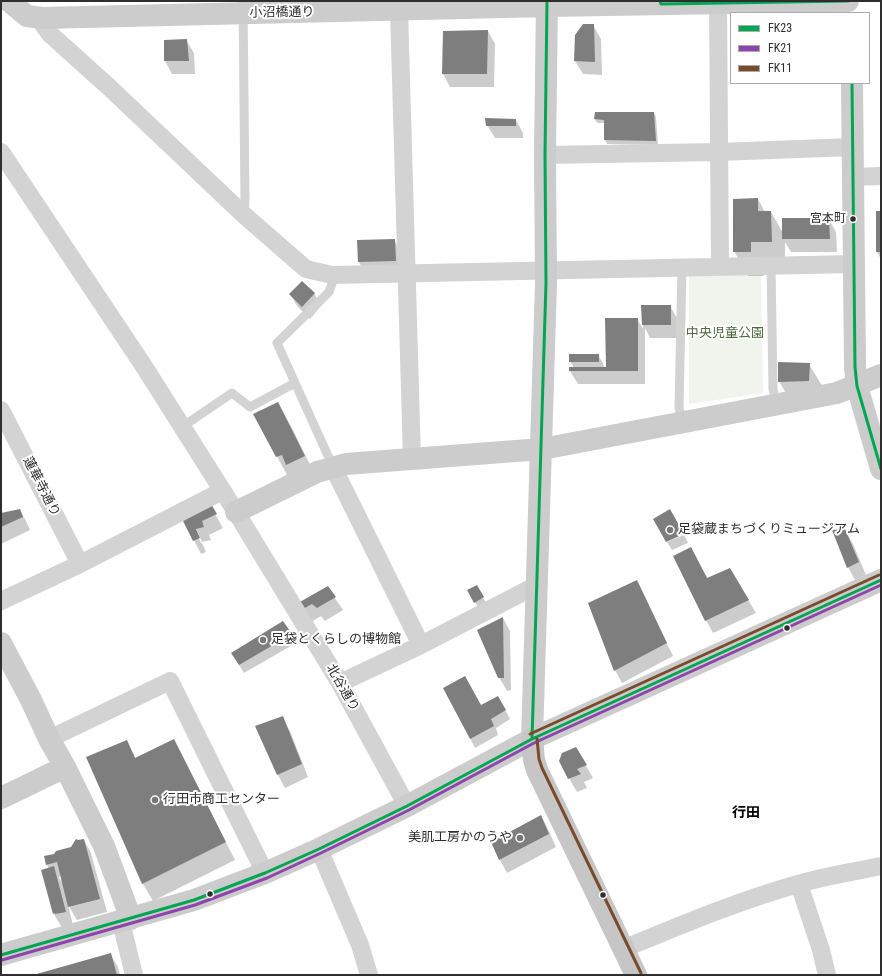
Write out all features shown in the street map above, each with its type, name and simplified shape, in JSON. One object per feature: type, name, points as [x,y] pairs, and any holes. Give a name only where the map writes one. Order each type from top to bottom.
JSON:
[{"type":"main road","points":[[532,739],[534,760],[537,770],[636,975]]},
{"type":"street","name":"小沼橋通り","points":[[9,1],[27,16],[42,18],[243,8],[547,3],[849,1]]},
{"type":"street","points":[[849,1],[851,12]]},
{"type":"street","points":[[532,739],[542,449],[546,270],[545,155],[547,3]]},
{"type":"street","points":[[718,3],[720,266]]},
{"type":"street","points":[[399,6],[412,459]]},
{"type":"street","points":[[42,18],[44,26],[50,34],[110,88],[244,215],[306,269],[332,275],[854,264]]},
{"type":"street","points":[[852,84],[855,367],[857,386],[881,469]]},
{"type":"street","points":[[545,155],[718,152],[853,147]]},
{"type":"street","name":"北谷通り","points":[[4,162],[145,368],[236,512],[340,683],[407,806]]},
{"type":"street","points":[[853,177],[881,176]]},
{"type":"street","points":[[236,512],[317,472],[346,464],[542,449],[837,393],[881,375]]},
{"type":"street","name":"蓮華寺通り","points":[[1,410],[80,564]]},
{"type":"street","points":[[333,467],[421,645]]},
{"type":"street","points":[[1,600],[80,564],[222,491]]},
{"type":"street","points":[[1,955],[194,900],[319,849],[407,806],[532,739],[881,580]]},
{"type":"street","points":[[340,683],[421,645],[537,585]]},
{"type":"street","points":[[1,643],[31,700],[49,739],[65,766],[104,846],[126,920],[134,975]]},
{"type":"street","points":[[49,739],[170,681],[265,872]]},
{"type":"street","points":[[1,798],[65,766]]},
{"type":"street","points":[[319,849],[360,944],[369,975]]},
{"type":"street","points":[[623,949],[748,900],[799,884],[881,866]]},
{"type":"street","points":[[799,884],[821,950],[826,975]]},
{"type":"lane","points":[[243,8],[244,215]]},
{"type":"lane","points":[[771,266],[773,389],[776,405]]},
{"type":"lane","points":[[682,267],[679,408],[682,422]]},
{"type":"lane","points":[[332,275],[330,292],[277,343],[333,467]]},
{"type":"lane","points":[[182,427],[232,393],[250,407],[295,383]]},
{"type":"green space","name":"中央児童公園","points":[[761,273],[763,393],[689,404],[689,275]]},
{"type":"building","points":[[583,24],[594,24],[595,62],[574,61],[575,35]]},
{"type":"building","points":[[488,30],[487,74],[442,74],[443,31]]},
{"type":"building","points":[[187,39],[189,61],[164,61],[164,40]]},
{"type":"building","points":[[595,112],[654,112],[656,141],[604,140],[604,120],[594,119]]},
{"type":"building","points":[[485,118],[516,119],[516,126],[486,126]]},
{"type":"building","points":[[758,198],[758,211],[771,211],[772,242],[751,242],[751,252],[733,252],[733,199]]},
{"type":"building","points":[[876,211],[881,211],[881,252],[876,252]]},
{"type":"building","points":[[782,218],[829,218],[830,239],[782,239]]},
{"type":"building","points":[[395,239],[396,261],[358,262],[357,240]]},
{"type":"building","points":[[302,281],[315,293],[302,307],[289,294]]},
{"type":"building","points":[[641,305],[671,305],[671,325],[642,325]]},
{"type":"building","points":[[605,318],[638,318],[638,371],[569,371],[569,367],[606,367]]},
{"type":"building","points":[[569,354],[599,354],[599,362],[569,362]]},
{"type":"building","points":[[778,362],[810,363],[809,381],[778,382]]},
{"type":"building","points":[[278,402],[305,456],[286,465],[282,455],[276,457],[253,414]]},
{"type":"building","points":[[211,504],[217,514],[202,521],[204,527],[196,529],[200,538],[193,541],[182,519]]},
{"type":"building","points":[[20,509],[23,517],[1,527],[1,513]]},
{"type":"building","points":[[670,509],[684,534],[666,542],[653,519]]},
{"type":"building","points":[[845,529],[859,562],[847,568],[832,530]]},
{"type":"building","points":[[691,547],[707,578],[730,568],[749,600],[705,621],[673,556]]},
{"type":"building","points":[[637,580],[667,643],[614,671],[588,603]]},
{"type":"building","points":[[477,585],[484,597],[474,603],[467,590]]},
{"type":"building","points":[[328,586],[336,597],[317,608],[312,604],[303,609],[298,603]]},
{"type":"building","points":[[503,617],[504,678],[498,678],[477,630]]},
{"type":"building","points":[[283,621],[292,634],[239,665],[231,653]]},
{"type":"building","points":[[465,676],[481,705],[498,696],[506,710],[491,719],[494,726],[470,739],[443,688]]},
{"type":"building","points":[[283,716],[302,764],[277,775],[255,726]]},
{"type":"building","name":"行田市商工センター","points":[[174,739],[226,842],[142,884],[86,757],[127,740],[135,758]]},
{"type":"building","points":[[576,747],[587,765],[577,769],[581,774],[568,779],[559,761],[562,753]]},
{"type":"building","name":"美肌工房かのうや","points":[[541,815],[549,834],[499,860],[491,842]]},
{"type":"building","points":[[76,839],[84,839],[100,899],[68,907],[57,862],[46,865],[44,856],[54,854],[56,851],[71,847]]},
{"type":"building","points":[[54,866],[66,912],[53,914],[41,870]]},
{"type":"building","points":[[111,953],[117,975],[33,975]]},
{"type":"transit line","name":"FK23","points":[[532,739],[546,283],[545,155],[547,1]]},
{"type":"transit line","name":"FK23","points":[[660,1],[661,4],[848,1]]},
{"type":"transit line","name":"FK23","points":[[852,84],[855,367],[857,386],[881,469]]},
{"type":"transit line","name":"FK11","points":[[530,734],[879,575]]},
{"type":"transit line","name":"FK23","points":[[1,955],[194,900],[265,873],[319,849],[407,806],[532,739],[881,580]]},
{"type":"transit line","name":"FK21","points":[[2,960],[195,905],[267,878],[409,810],[534,743],[881,585]]},
{"type":"transit line","name":"FK11","points":[[537,739],[539,759],[542,768],[641,973]]},
{"type":"place","name":"宮本町","points":[[853,219]]},
{"type":"place","name":"足袋蔵まちづくりミュージアム","points":[[670,530]]},
{"type":"place","name":"足袋とくらしの博物館","points":[[263,640]]},
{"type":"place","name":"行田市商工センター","points":[[155,800]]},
{"type":"place","name":"美肌工房かのうや","points":[[520,838]]},
{"type":"district","name":"行田","points":[[746,813]]}]
